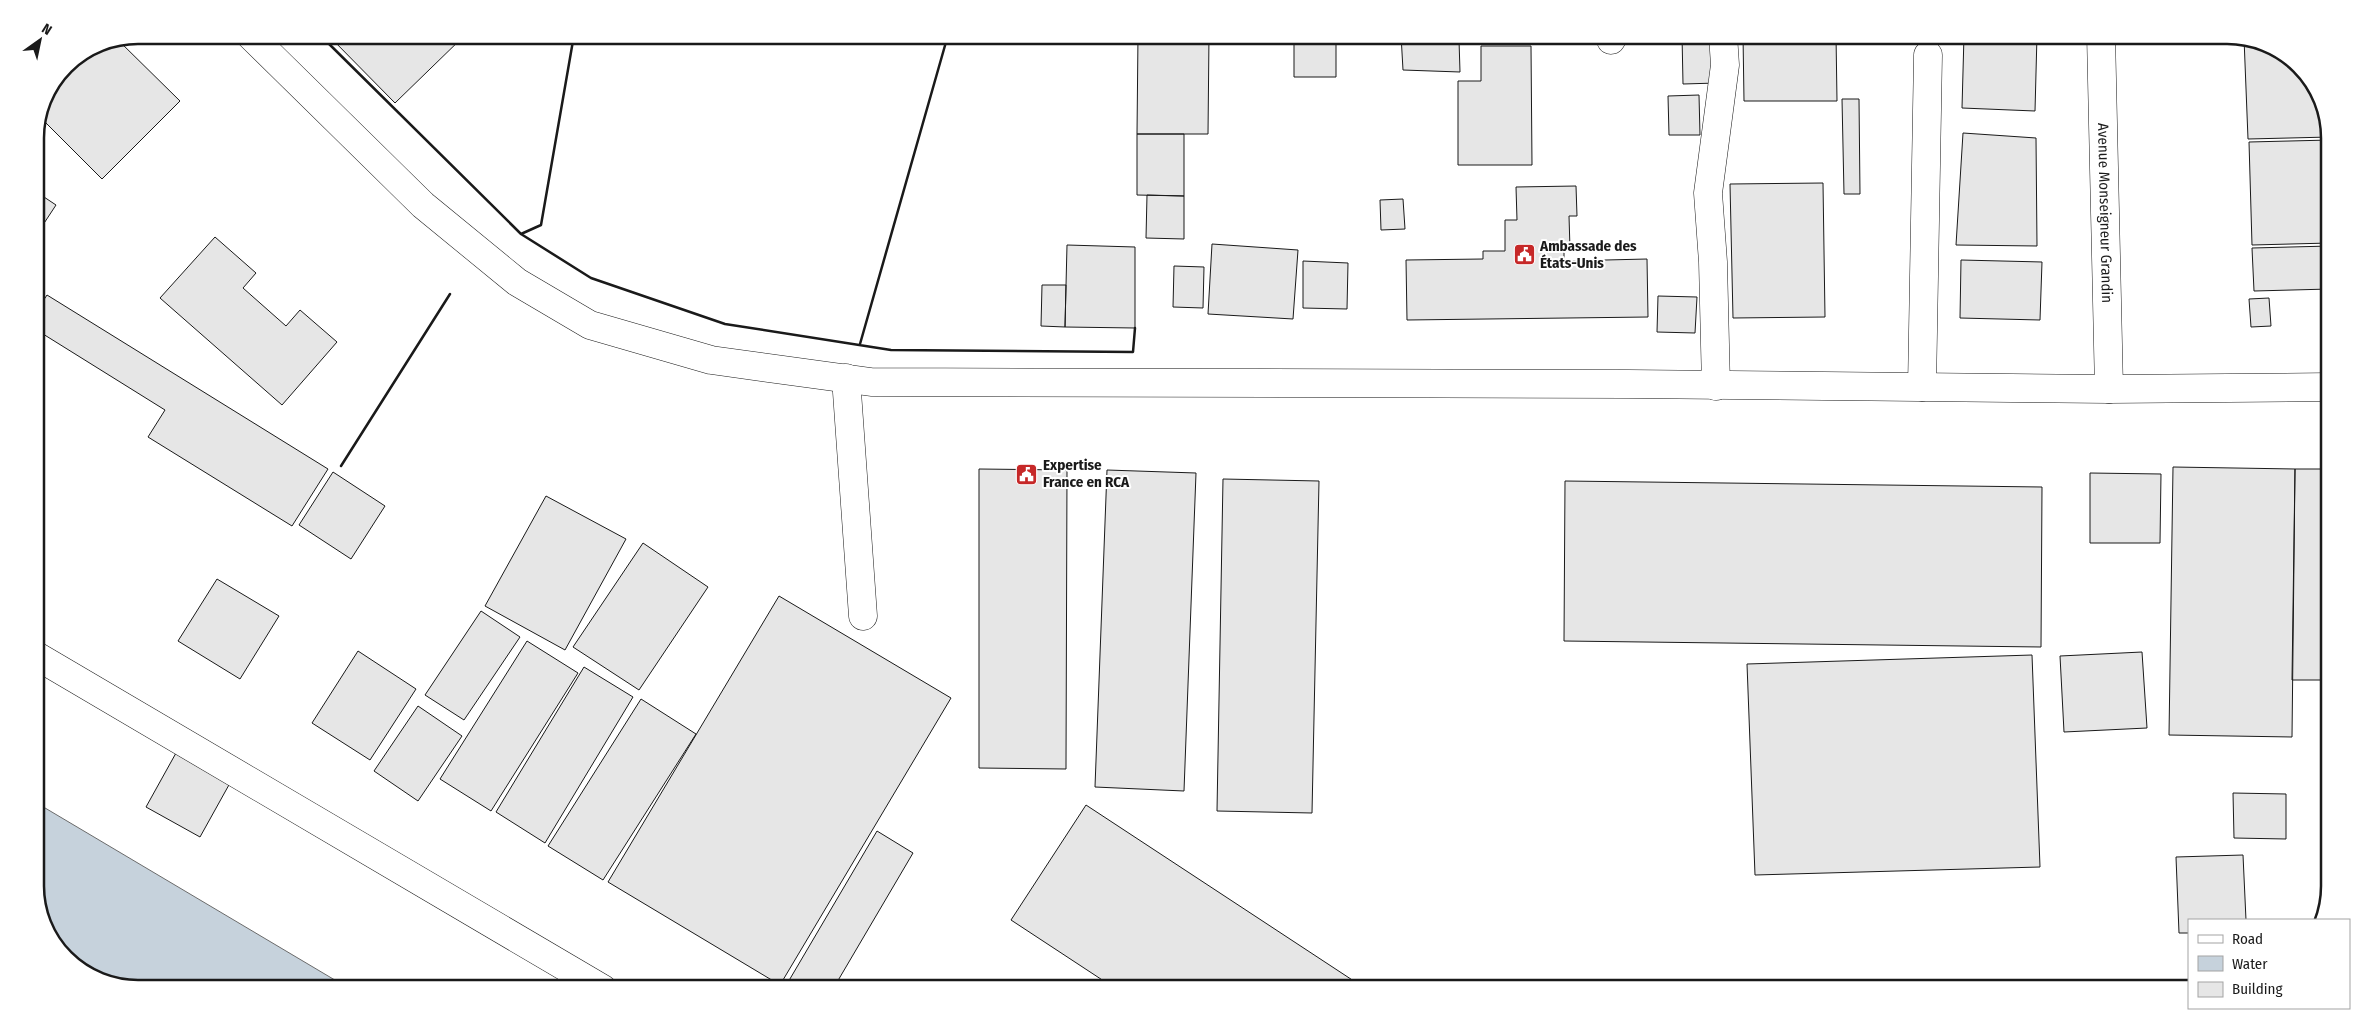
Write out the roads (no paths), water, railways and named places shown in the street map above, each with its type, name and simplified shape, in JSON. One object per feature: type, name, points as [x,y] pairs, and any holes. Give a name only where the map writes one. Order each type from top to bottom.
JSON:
[{"type":"main road","points":[[259,44],[423,204],[516,282],[590,325],[711,360],[871,382],[2109,390],[2321,387]]},
{"type":"main road","points":[[1716,386],[1714,262],[1708,193],[1725,65],[1724,44]]},
{"type":"main road","name":"Avenue Monseigneur Grandin","points":[[2101,44],[2109,390]]},
{"type":"main road","points":[[1922,388],[1928,55]]},
{"type":"main road","points":[[846,378],[863,616]]},
{"type":"main road","points":[[44,660],[588,980]]},
{"type":"water","points":[[44,807],[335,980],[137,980],[107,975],[91,968],[80,961],[63,944],[53,928],[49,917],[44,893]]},
{"type":"place","name":"Ambassade des États-Unis","points":[[1524,255]]},
{"type":"place","name":"Expertise France en RCA","points":[[1027,474]]}]
